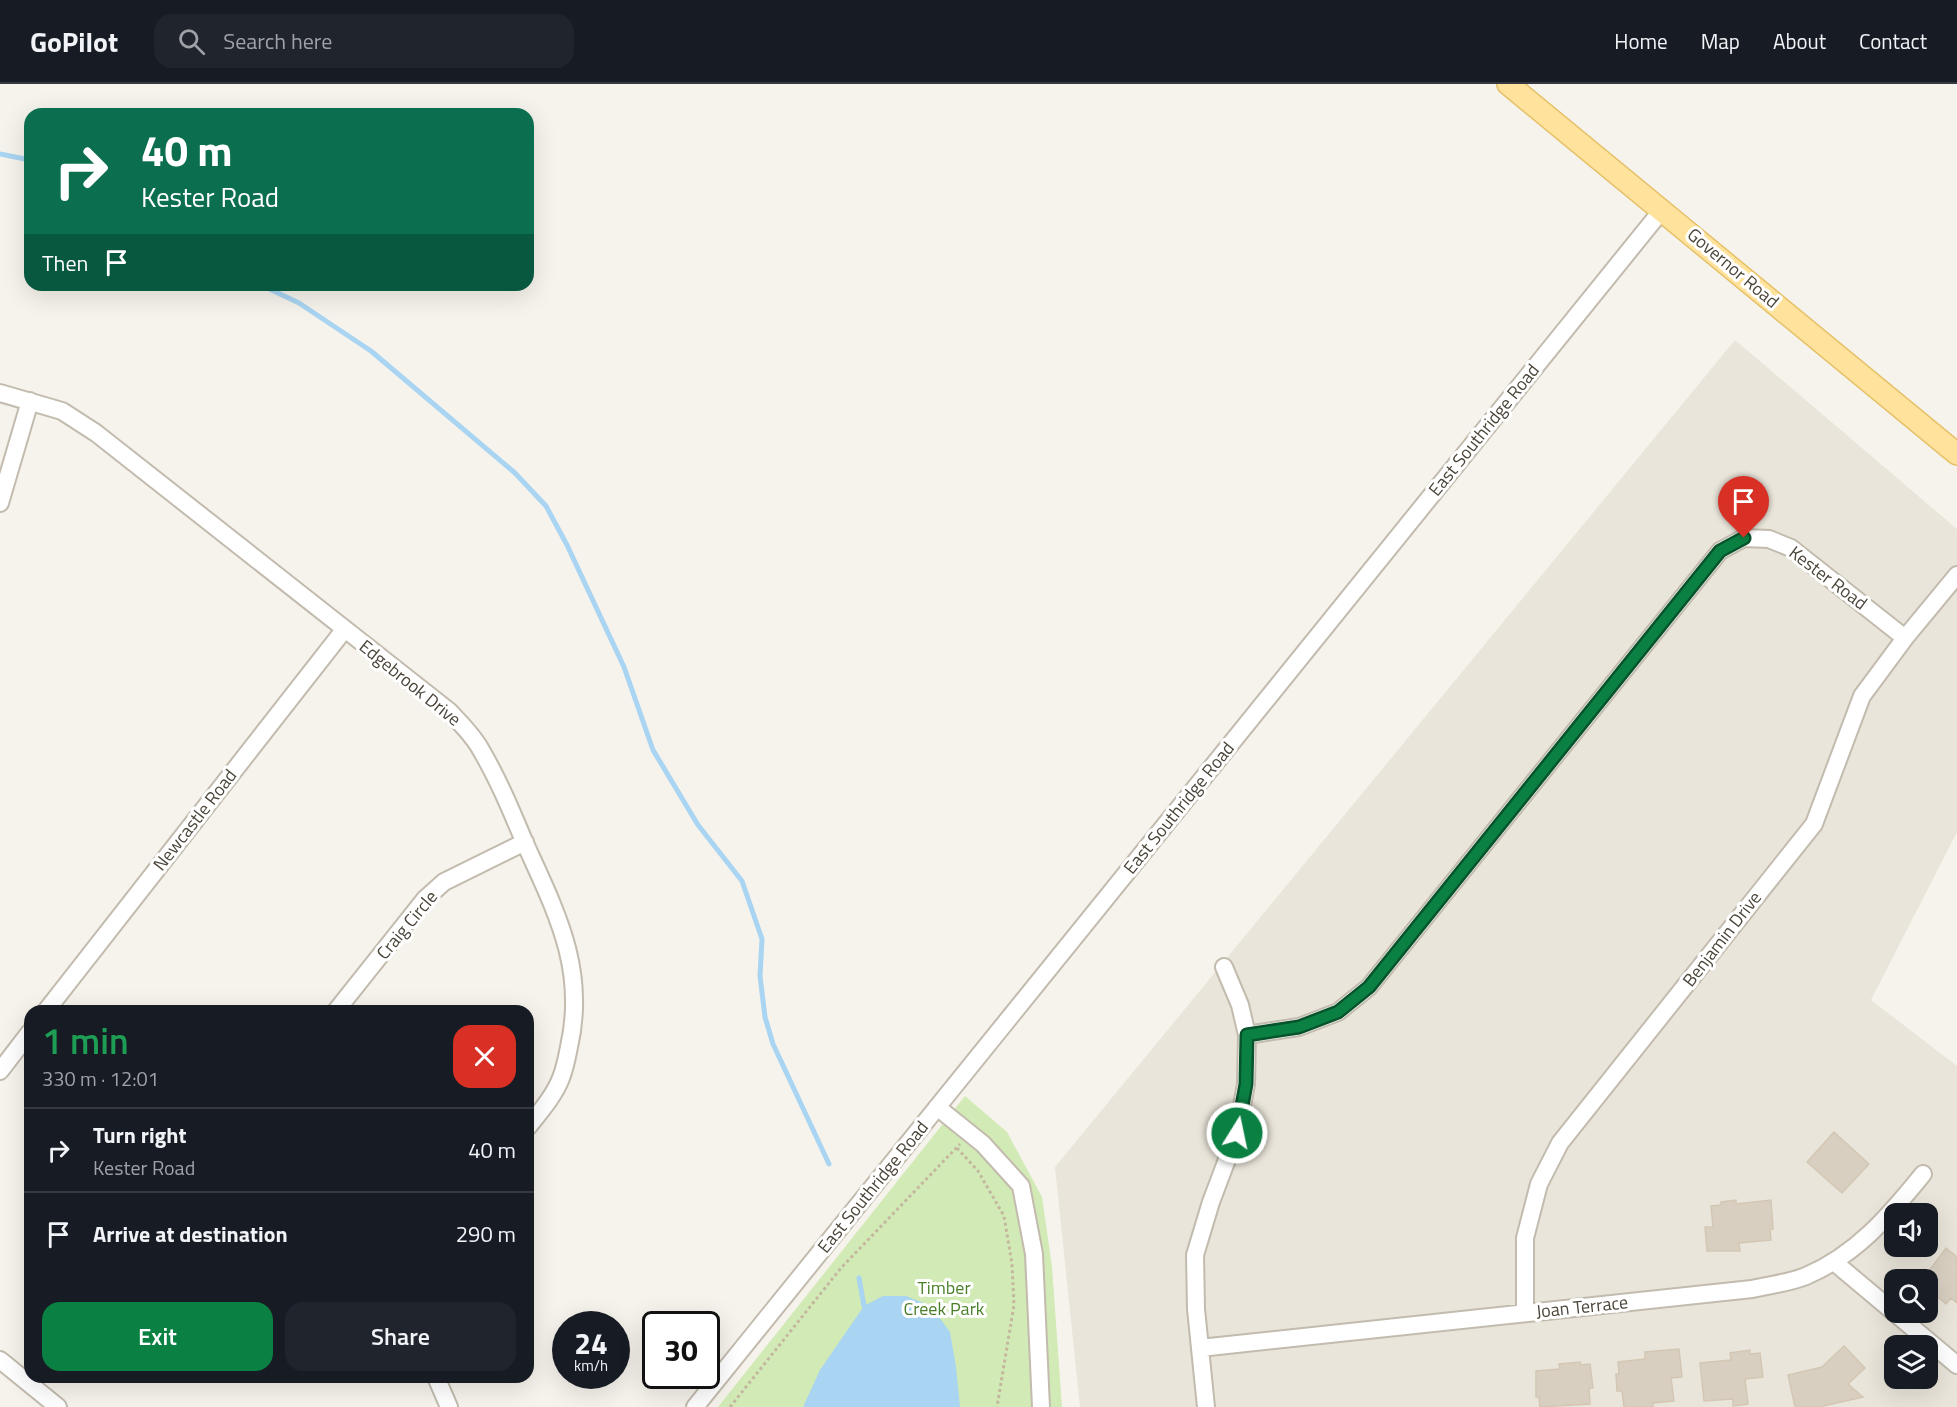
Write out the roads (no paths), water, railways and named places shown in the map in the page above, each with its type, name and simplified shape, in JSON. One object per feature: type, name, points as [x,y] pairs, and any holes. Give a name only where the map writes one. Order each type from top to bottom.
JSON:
[{"type":"main road","name":"Governor Road","points":[[1508,84],[1957,454]]},
{"type":"street","name":"East Southridge Road","points":[[695,1407],[1662,210]]},
{"type":"street","name":"Edgebrook Drive","points":[[0,393],[62,411],[96,433],[448,711],[480,748],[557,913],[568,946],[576,1009],[573,1029],[561,1079],[534,1119]]},
{"type":"street","points":[[0,503],[30,401]]},
{"type":"street","name":"Kester Road","points":[[1247,1035],[1299,1027],[1338,1012],[1369,987],[1720,551],[1744,538],[1769,539],[1791,548],[1905,638]]},
{"type":"street","name":"Benjamin Drive","points":[[1525,1313],[1525,1238],[1539,1184],[1560,1143],[1814,824],[1862,696],[1905,638],[1957,575]]},
{"type":"street","name":"Newcastle Road","points":[[51,1005],[344,630]]},
{"type":"street","name":"Craig Circle","points":[[341,1005],[425,899],[444,882],[525,842]]},
{"type":"street","points":[[1206,1407],[1196,1309],[1195,1255],[1211,1202],[1237,1133],[1246,1084],[1247,1035],[1240,1005],[1224,967]]},
{"type":"street","points":[[0,1071],[24,1040]]},
{"type":"street","points":[[937,1107],[982,1144],[1020,1186],[1035,1254],[1041,1407]]},
{"type":"street","name":"Joan Terrace","points":[[1200,1348],[1752,1289],[1804,1277],[1834,1262],[1861,1243],[1884,1222],[1923,1174]]},
{"type":"street","points":[[1834,1262],[1957,1365]]},
{"type":"street","points":[[0,1360],[24,1379]]},
{"type":"street","points":[[28,1383],[58,1407]]},
{"type":"street","points":[[439,1383],[449,1407]]},
{"type":"water","points":[[883,1296],[906,1296],[931,1306],[950,1332],[960,1407],[803,1407],[820,1370],[864,1306]]},
{"type":"waterway","points":[[0,154],[24,159]]},
{"type":"waterway","points":[[274,291],[299,303],[371,351],[515,473],[546,506],[567,545],[624,667],[653,750],[698,825],[742,881],[762,939],[760,976],[765,1017],[773,1044],[829,1164]]},
{"type":"waterway","points":[[859,1278],[864,1306]]},
{"type":"park label","name":"Timber Creek Park","points":[[944,1298]]}]
